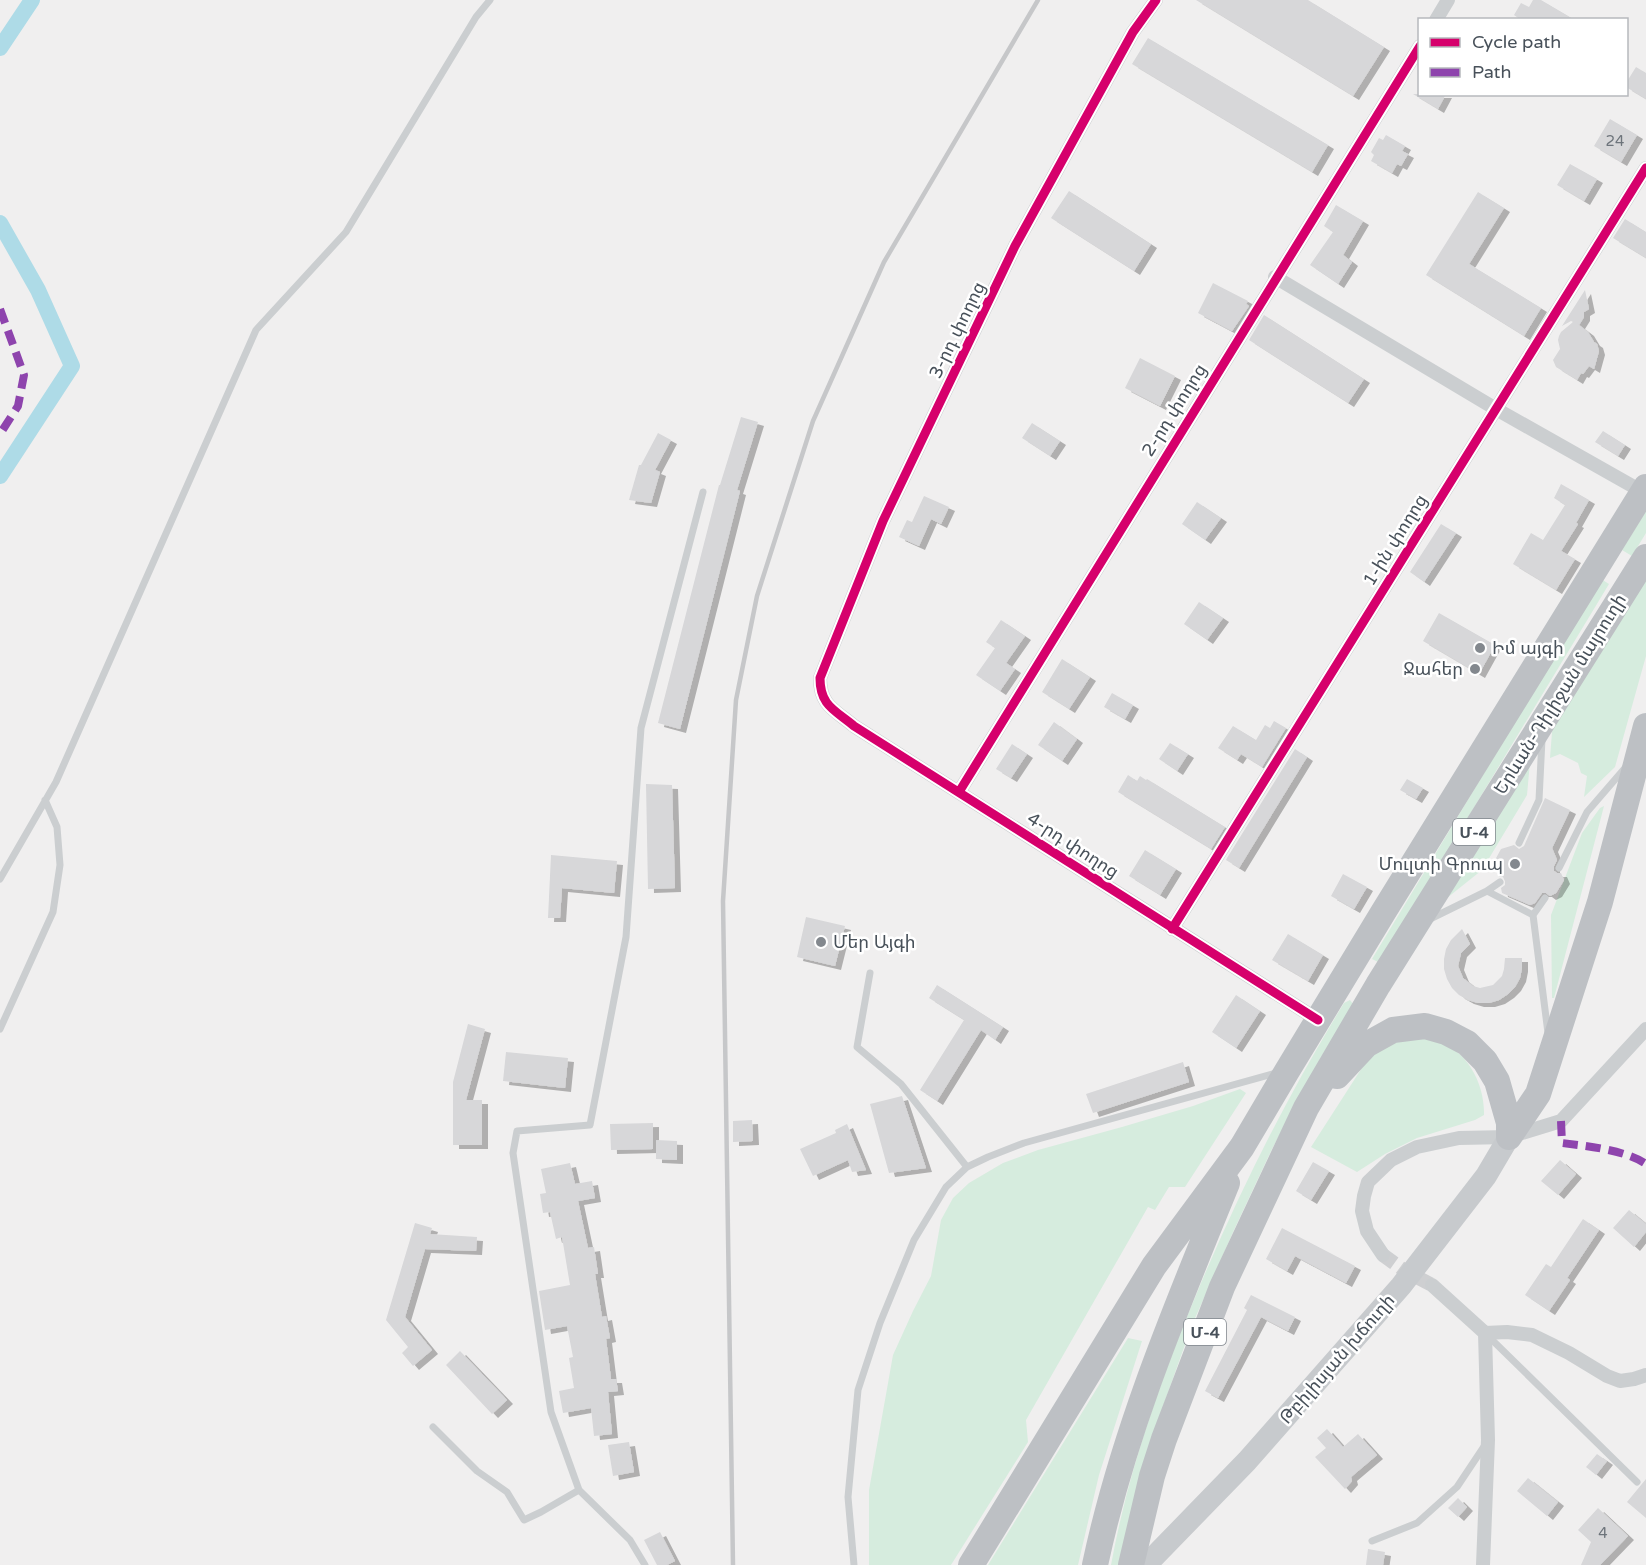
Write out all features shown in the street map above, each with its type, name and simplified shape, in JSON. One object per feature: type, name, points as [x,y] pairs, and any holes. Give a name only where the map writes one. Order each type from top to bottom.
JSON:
[{"type":"highway","name":"Երևան-Դիլիջան մայրուղի","points":[[1242,1147],[1645,490]]},
{"type":"highway","name":"Երևան-Դիլիջան մայրուղի","points":[[1306,1108],[1413,928],[1646,558]]},
{"type":"highway","points":[[1601,561],[1612,559],[1623,561],[1629,570],[1631,581]]},
{"type":"highway","points":[[1509,1137],[1538,1094],[1600,902],[1646,726]]},
{"type":"highway","points":[[1351,967],[1352,978],[1358,986],[1367,988],[1378,985]]},
{"type":"highway","points":[[1306,1108],[1366,1045],[1393,1030],[1425,1026],[1446,1032],[1467,1043],[1485,1061],[1497,1081],[1509,1124],[1509,1137]]},
{"type":"highway","name":"Մ-4","points":[[1131,1565],[1152,1476],[1164,1439],[1222,1287],[1306,1108]]},
{"type":"highway","points":[[971,1565],[1154,1266],[1242,1147]]},
{"type":"highway","name":"Մ-4","points":[[1095,1565],[1136,1416],[1174,1313],[1242,1147]]},
{"type":"main road","name":"Թբիլիսյան խճուղի","points":[[1146,1565],[1247,1461],[1401,1286],[1486,1176],[1509,1137]]},
{"type":"street","name":"3-րդ փողոց","points":[[820,689],[820,678],[883,521],[1015,246],[1133,32],[1156,0]]},
{"type":"street","points":[[1437,18],[1448,0]]},
{"type":"street","name":"2-րդ փողոց","points":[[958,792],[1418,47]]},
{"type":"street","name":"1-ին փողոց","points":[[1172,929],[1646,168]]},
{"type":"street","points":[[1275,277],[1496,410],[1645,490]]},
{"type":"street","name":"4-րդ փողոց","points":[[820,689],[823,699],[831,708],[854,726],[1318,1020]]},
{"type":"street","points":[[1383,1255],[1367,1231],[1362,1211],[1368,1182],[1391,1160],[1417,1147],[1459,1138],[1509,1137],[1561,1121],[1646,1029]]},
{"type":"street","points":[[1432,1285],[1485,1333],[1507,1332],[1532,1335],[1620,1381],[1646,1375]]},
{"type":"street","points":[[1483,1565],[1488,1440],[1485,1333]]},
{"type":"lane","points":[[0,879],[61,771],[256,330],[346,232],[476,17],[490,0]]},
{"type":"lane","points":[[645,1565],[630,1540],[579,1490],[551,1412],[513,1153],[517,1131],[590,1125],[626,937],[641,728],[703,492]]},
{"type":"lane","points":[[1519,843],[1539,800],[1544,722]]},
{"type":"lane","points":[[1559,868],[1587,812],[1639,753]]},
{"type":"lane","points":[[0,1029],[53,912],[60,865],[57,827],[45,800]]},
{"type":"lane","points":[[1413,928],[1487,891],[1500,882]]},
{"type":"lane","points":[[1487,891],[1533,915]]},
{"type":"lane","points":[[1545,898],[1533,915],[1551,1052]]},
{"type":"lane","points":[[870,973],[857,1047],[902,1084],[967,1167]]},
{"type":"lane","points":[[854,1565],[848,1497],[858,1390],[880,1323],[914,1240],[946,1187],[967,1167],[1024,1143],[1287,1071]]},
{"type":"lane","points":[[1485,1333],[1638,1482]]},
{"type":"lane","points":[[433,1427],[477,1471],[507,1492],[524,1520],[579,1490]]},
{"type":"lane","points":[[1372,1541],[1417,1523],[1457,1487],[1488,1440]]},
{"type":"green space","points":[[1646,511],[1646,533],[1632,556],[1622,550]]},
{"type":"green space","points":[[1646,577],[1646,656],[1615,767],[1584,797],[1587,776],[1581,773],[1578,763],[1560,754],[1550,758],[1553,719]]},
{"type":"green space","points":[[1601,579],[1609,584],[1380,963],[1372,959]]},
{"type":"green space","points":[[1531,751],[1527,795],[1482,870],[1437,906]]},
{"type":"green space","points":[[1604,806],[1554,998],[1552,998],[1551,915],[1582,833],[1600,808]]},
{"type":"green space","points":[[1350,1000],[1353,1007],[1321,1057],[1272,1149],[1192,1325],[1156,1426],[1120,1565],[1111,1565],[1127,1493],[1148,1422],[1201,1283],[1233,1211],[1285,1106],[1344,1003]]},
{"type":"green space","points":[[1420,1038],[1435,1040],[1446,1045],[1465,1060],[1472,1069],[1481,1091],[1484,1115],[1475,1120],[1417,1138],[1385,1154],[1357,1172],[1311,1147],[1367,1060],[1386,1046]]},
{"type":"green space","points":[[1240,1089],[1246,1093],[1185,1187],[1169,1187],[1155,1210],[1148,1207],[1026,1420],[1028,1442],[951,1565],[869,1565],[869,1490],[893,1355],[931,1276],[941,1220],[953,1198],[969,1183],[1003,1163],[1038,1150],[1193,1106]]},
{"type":"green space","points":[[1128,1338],[1142,1341],[1099,1475],[1078,1565],[988,1565]]},
{"type":"building","points":[[1196,0],[1308,0],[1384,47],[1353,96]]},
{"type":"building","points":[[1533,0],[1541,0],[1572,18],[1518,18],[1514,15],[1521,3],[1529,7]]},
{"type":"building","points":[[1148,38],[1328,145],[1312,172],[1132,64]]},
{"type":"building","points":[[1636,67],[1646,73],[1646,99],[1628,88],[1628,80]]},
{"type":"building","points":[[1413,94],[1445,96],[1438,109]]},
{"type":"building","points":[[1610,119],[1637,135],[1621,162],[1594,146]]},
{"type":"building","points":[[1386,135],[1405,146],[1402,151],[1408,154],[1401,166],[1397,164],[1392,173],[1371,161],[1374,155],[1371,152],[1379,138],[1383,140]]},
{"type":"building","points":[[1570,164],[1597,179],[1584,201],[1557,185]]},
{"type":"building","points":[[1069,191],[1151,244],[1134,271],[1051,218]]},
{"type":"building","points":[[1478,192],[1504,208],[1469,264],[1541,308],[1524,336],[1426,275]]},
{"type":"building","points":[[1336,205],[1363,221],[1343,255],[1352,262],[1338,284],[1310,265],[1333,232],[1324,226]]},
{"type":"building","points":[[1625,219],[1646,232],[1646,258],[1613,238]]},
{"type":"building","points":[[1213,283],[1248,301],[1246,304],[1249,306],[1232,331],[1198,313]]},
{"type":"building","points":[[1585,290],[1589,309],[1584,312],[1579,325],[1575,322],[1588,332],[1599,351],[1594,369],[1589,366],[1577,380],[1556,367],[1553,360],[1560,349],[1558,340],[1561,332],[1573,322],[1562,326]]},
{"type":"building","points":[[1264,315],[1364,379],[1348,403],[1249,340]]},
{"type":"building","points":[[1140,358],[1175,376],[1160,406],[1125,388]]},
{"type":"building","points":[[741,417],[758,422],[737,490],[740,491],[680,729],[658,723],[719,485]]},
{"type":"building","points":[[1032,423],[1060,441],[1050,456],[1022,438]]},
{"type":"building","points":[[1603,431],[1625,445],[1618,456],[1595,442]]},
{"type":"building","points":[[658,433],[671,440],[655,470],[660,472],[651,503],[629,500],[639,465]]},
{"type":"building","points":[[1561,484],[1589,500],[1576,523],[1578,524],[1561,551],[1575,559],[1556,590],[1513,564],[1531,533],[1543,540],[1565,505],[1554,498]]},
{"type":"building","points":[[924,496],[949,507],[941,524],[931,519],[919,546],[899,537],[907,520],[912,522]]},
{"type":"building","points":[[1197,502],[1221,518],[1205,540],[1182,524]]},
{"type":"building","points":[[1441,524],[1456,533],[1424,582],[1410,572]]},
{"type":"building","points":[[1199,602],[1223,618],[1207,640],[1184,624]]},
{"type":"building","points":[[1439,613],[1495,645],[1479,674],[1423,641]]},
{"type":"building","points":[[1001,620],[1025,636],[1006,663],[1015,669],[1000,691],[976,675],[995,648],[986,642]]},
{"type":"building","points":[[1062,659],[1090,677],[1069,709],[1042,692]]},
{"type":"building","points":[[1112,693],[1133,705],[1125,719],[1104,707]]},
{"type":"building","points":[[1274,721],[1286,728],[1262,767],[1241,754],[1237,760],[1218,748],[1233,726],[1256,740],[1265,725],[1270,728]]},
{"type":"building","points":[[1054,722],[1077,739],[1062,761],[1038,745]]},
{"type":"building","points":[[1170,743],[1188,754],[1177,771],[1159,759]]},
{"type":"building","points":[[1012,744],[1027,754],[1011,778],[996,769]]},
{"type":"building","points":[[1295,749],[1307,757],[1239,868],[1226,860]]},
{"type":"building","points":[[1128,775],[1137,781],[1140,776],[1147,779],[1225,827],[1211,849],[1118,792]]},
{"type":"building","points":[[1407,779],[1423,788],[1416,799],[1400,790]]},
{"type":"building","points":[[646,784],[672,785],[675,888],[648,889]]},
{"type":"building","points":[[1545,798],[1570,810],[1552,848],[1557,860],[1554,871],[1561,873],[1564,880],[1556,893],[1550,896],[1542,893],[1535,903],[1530,905],[1502,893],[1501,888],[1505,885],[1505,881],[1503,877],[1499,877],[1495,860],[1501,849],[1514,845],[1519,849],[1524,846]]},
{"type":"building","points":[[1145,850],[1176,869],[1160,895],[1129,876]]},
{"type":"building","points":[[551,855],[617,861],[614,893],[562,888],[560,918],[548,918]]},
{"type":"building","points":[[1343,874],[1367,887],[1354,909],[1331,896]]},
{"type":"building","points":[[806,917],[845,926],[835,966],[797,957]]},
{"type":"building","points":[[1462,929],[1470,944],[1461,953],[1458,966],[1463,978],[1473,986],[1480,988],[1493,985],[1502,976],[1505,958],[1522,958],[1520,978],[1515,987],[1499,1000],[1478,1003],[1468,1000],[1452,988],[1447,979],[1444,969],[1446,949]]},
{"type":"building","points":[[1288,934],[1323,955],[1308,981],[1272,960]]},
{"type":"building","points":[[937,985],[1003,1027],[995,1040],[981,1030],[937,1101],[920,1090],[964,1020],[929,998]]},
{"type":"building","points":[[1236,995],[1260,1011],[1236,1048],[1212,1032]]},
{"type":"building","points":[[468,1024],[485,1029],[466,1100],[482,1100],[482,1145],[453,1145],[453,1082]]},
{"type":"building","points":[[506,1052],[568,1058],[565,1088],[503,1081]]},
{"type":"building","points":[[1183,1062],[1189,1082],[1093,1113],[1086,1094]]},
{"type":"building","points":[[902,1096],[926,1168],[889,1173],[870,1104]]},
{"type":"building","points":[[752,1120],[753,1141],[733,1142],[733,1121]]},
{"type":"building","points":[[653,1123],[653,1149],[611,1150],[610,1124]]},
{"type":"building","points":[[847,1124],[866,1170],[852,1172],[848,1160],[813,1176],[800,1149],[836,1133],[835,1130]]},
{"type":"building","points":[[656,1140],[677,1141],[677,1160],[656,1159]]},
{"type":"building","points":[[1560,1160],[1576,1174],[1558,1195],[1541,1181]]},
{"type":"building","points":[[1313,1162],[1329,1171],[1311,1200],[1296,1191]]},
{"type":"building","points":[[570,1163],[575,1184],[592,1181],[595,1198],[578,1201],[588,1248],[594,1247],[598,1274],[595,1274],[602,1317],[606,1316],[610,1338],[606,1339],[611,1379],[616,1379],[618,1391],[608,1392],[612,1434],[594,1436],[591,1408],[563,1413],[559,1391],[574,1388],[569,1358],[573,1357],[567,1326],[545,1330],[539,1291],[570,1285],[562,1237],[556,1239],[550,1212],[543,1213],[540,1194],[546,1193],[541,1169]]},
{"type":"building","points":[[1629,1210],[1646,1224],[1646,1232],[1634,1247],[1613,1228]]},
{"type":"building","points":[[1583,1219],[1599,1230],[1567,1278],[1570,1280],[1549,1311],[1525,1295],[1546,1264],[1551,1267]]},
{"type":"building","points":[[415,1223],[432,1228],[430,1234],[477,1237],[476,1251],[425,1249],[405,1317],[432,1350],[413,1366],[402,1353],[408,1347],[386,1320]]},
{"type":"building","points":[[1282,1228],[1355,1266],[1346,1283],[1295,1256],[1287,1271],[1266,1259]]},
{"type":"building","points":[[1251,1295],[1295,1317],[1288,1331],[1261,1317],[1218,1398],[1205,1391],[1247,1310],[1244,1308]]},
{"type":"building","points":[[460,1351],[507,1400],[492,1414],[446,1365]]},
{"type":"building","points":[[1327,1429],[1343,1447],[1358,1434],[1377,1455],[1351,1477],[1352,1481],[1345,1489],[1315,1457],[1326,1448],[1317,1438]]},
{"type":"building","points":[[629,1442],[634,1472],[613,1476],[608,1445]]},
{"type":"building","points":[[1597,1454],[1607,1461],[1596,1475],[1586,1467]]},
{"type":"building","points":[[1528,1478],[1558,1502],[1547,1516],[1517,1491]]},
{"type":"building","points":[[1646,1479],[1646,1518],[1627,1502]]},
{"type":"building","points":[[1458,1498],[1467,1507],[1458,1517],[1448,1508]]},
{"type":"building","points":[[1598,1508],[1628,1536],[1600,1565],[1581,1565],[1591,1542],[1578,1530]]},
{"type":"building","points":[[660,1532],[675,1561],[667,1565],[657,1565],[644,1540]]},
{"type":"building","points":[[1368,1549],[1385,1552],[1383,1565],[1366,1565]]},
{"type":"waterway","points":[[0,48],[32,0]]},
{"type":"waterway","points":[[0,223],[38,290],[72,366],[0,476]]},
{"type":"tunnel","points":[[1383,1255],[1405,1271],[1432,1285]]},
{"type":"railway","points":[[733,1565],[723,901],[736,700],[757,596],[813,421],[884,262],[1038,0]]},
{"type":"marked path","points":[[0,309],[24,375],[18,406],[0,434]]},
{"type":"marked path","points":[[1561,1121],[1562,1143],[1617,1152],[1646,1164]]},
{"type":"cycle path","points":[[1156,0],[1133,32],[1015,246],[883,521],[820,678],[821,687],[830,706],[854,726],[1318,1020]]},
{"type":"cycle path","points":[[959,792],[1418,49]]},
{"type":"cycle path","points":[[1172,929],[1646,168]]},
{"type":"place","name":"Իմ այգի","points":[[1480,648]]},
{"type":"place","name":"Ջահեր","points":[[1475,669]]},
{"type":"place","name":"Մուլտի Գրուպ","points":[[1515,864]]},
{"type":"place","name":"Մեր Այգի","points":[[821,942]]}]
